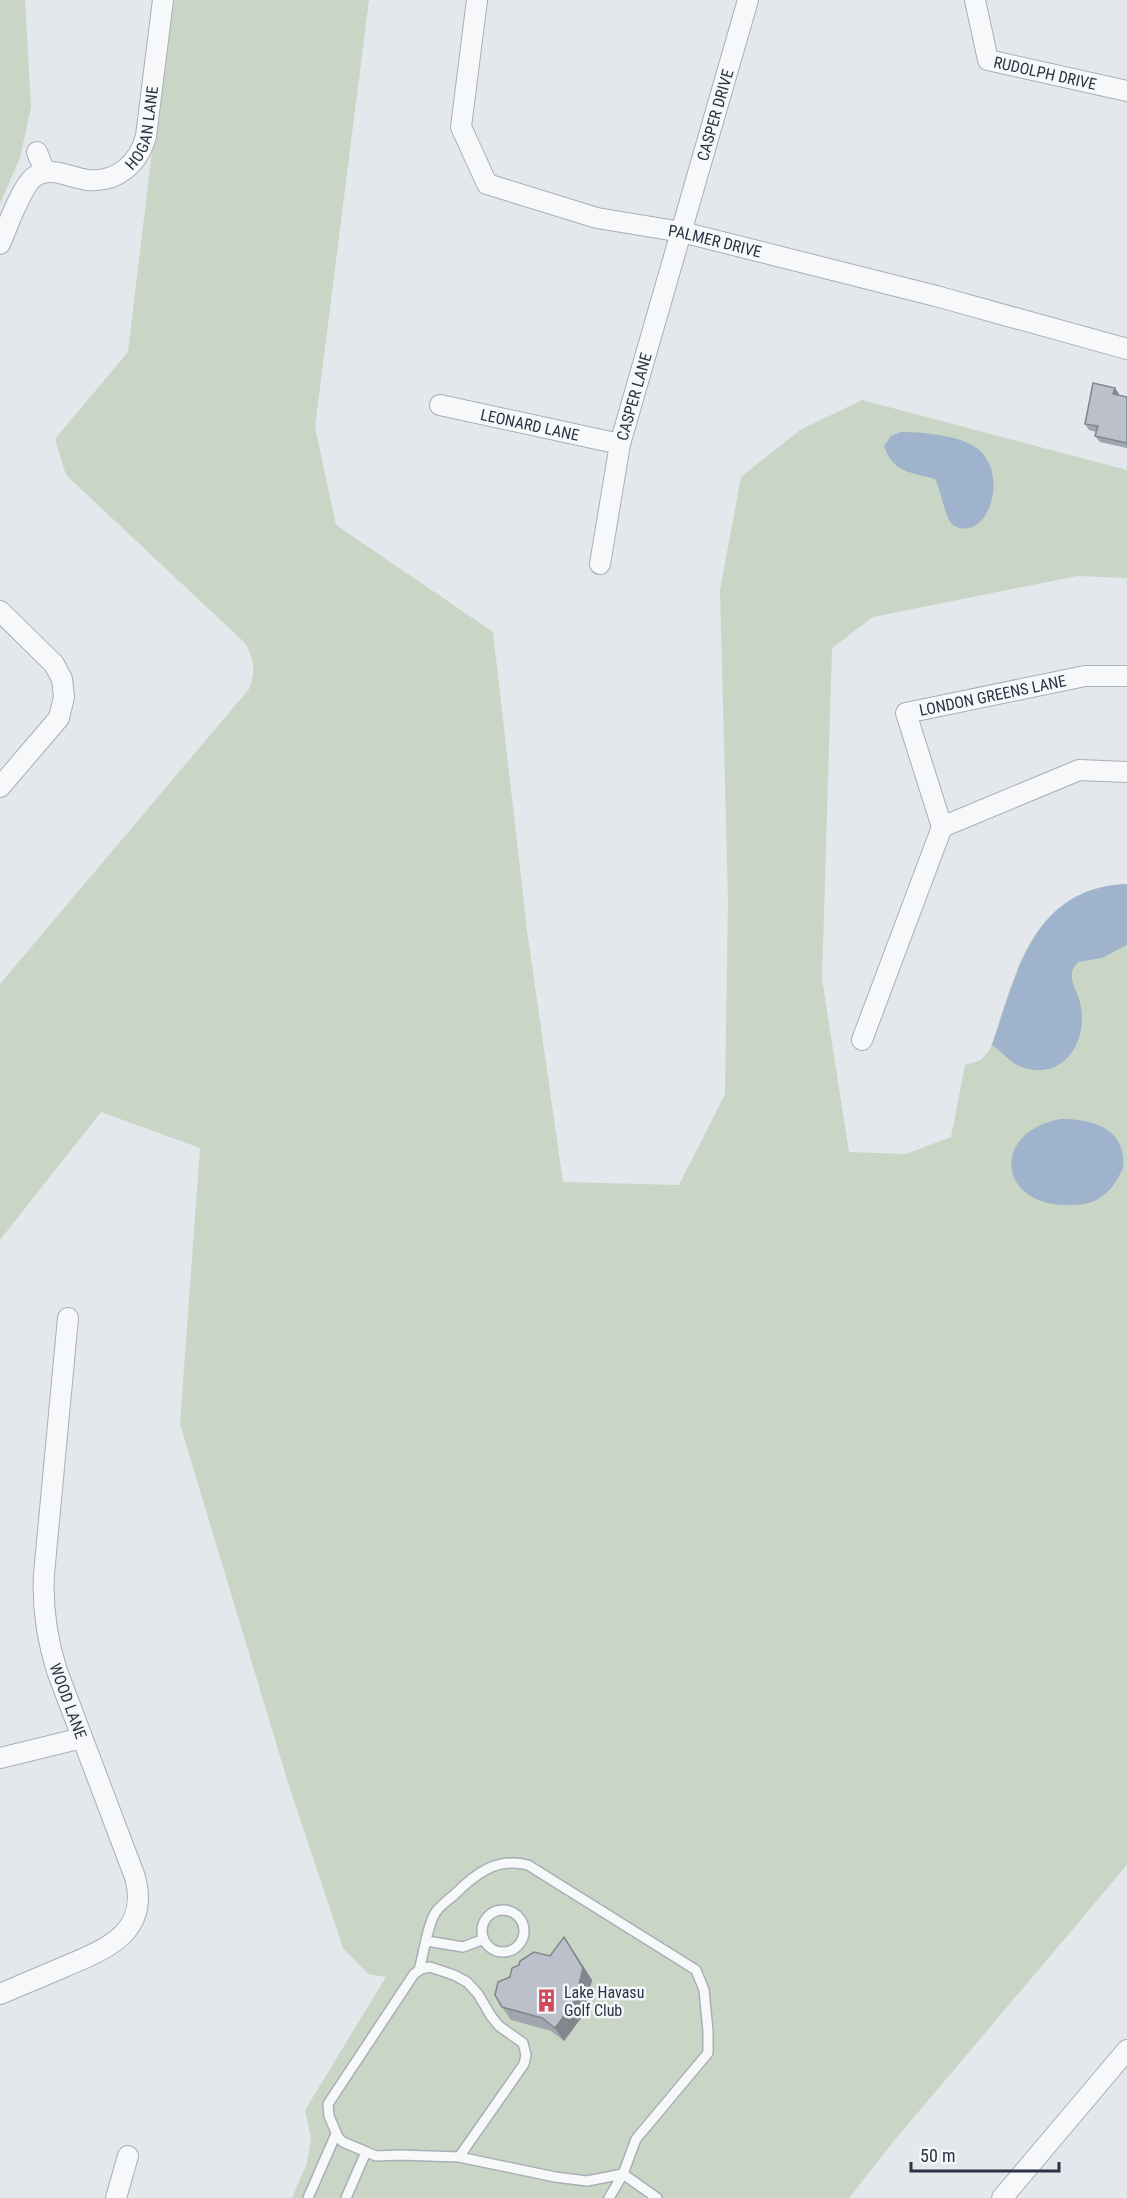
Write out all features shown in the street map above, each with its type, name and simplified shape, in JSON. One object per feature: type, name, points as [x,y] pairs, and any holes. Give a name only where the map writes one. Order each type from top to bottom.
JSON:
[{"type":"street","name":"HOGAN LANE","points":[[45,172],[57,172],[86,179],[104,179],[125,170],[137,157],[146,136],[163,0]]},
{"type":"street","name":"PALMER DRIVE","points":[[477,0],[460,127],[487,184],[597,218],[682,232],[1127,349]]},
{"type":"street","name":"CASPER DRIVE","points":[[682,232],[748,0]]},
{"type":"street","name":"RUDOLPH DRIVE","points":[[975,0],[988,60],[1127,91]]},
{"type":"street","points":[[0,244],[27,185],[33,177],[45,172],[38,152]]},
{"type":"street","name":"CASPER LANE","points":[[600,564],[620,444],[682,232]]},
{"type":"street","name":"LEONARD LANE","points":[[440,405],[620,444]]},
{"type":"street","points":[[0,611],[54,664],[62,679],[64,697],[59,718],[0,787]]},
{"type":"street","name":"LONDON GREENS LANE","points":[[942,827],[906,713],[1085,676],[1127,676]]},
{"type":"street","points":[[862,1040],[942,827],[1079,770],[1127,772]]},
{"type":"street","name":"WOOD LANE","points":[[0,1994],[107,1948],[126,1931],[134,1917],[138,1897],[135,1877],[51,1653],[44,1614],[43,1594],[68,1318]]},
{"type":"street","points":[[0,1758],[82,1738]]},
{"type":"street","points":[[1002,2198],[1127,2050]]},
{"type":"street","points":[[116,2198],[128,2156]]},
{"type":"lane","points":[[419,1970],[436,1913],[470,1879],[492,1866],[517,1863],[528,1865],[696,1970],[704,1990],[708,2053],[636,2139],[623,2174],[609,2198]]},
{"type":"lane","points":[[503,1910],[511,1912],[522,1922],[523,1939],[512,1950],[496,1951],[484,1940],[482,1931],[484,1924],[495,1912],[503,1910]]},
{"type":"lane","points":[[427,1941],[451,1947],[463,1947],[484,1940]]},
{"type":"lane","points":[[459,2157],[521,2070],[525,2059],[525,2047],[520,2039],[499,2026],[478,1994],[467,1982],[430,1967],[414,1974],[330,2101],[328,2112],[336,2134],[343,2142],[380,2157],[400,2155],[459,2157],[555,2177],[588,2181],[623,2174],[657,2198]]},
{"type":"lane","points":[[308,2198],[336,2134]]},
{"type":"lane","points":[[346,2198],[366,2152]]},
{"type":"green space","points":[[0,0],[25,0],[31,107],[20,158],[0,204]]},
{"type":"green space","points":[[170,0],[369,0],[315,427],[336,525],[493,632],[527,930],[563,1182],[679,1185],[725,1094],[728,900],[720,590],[741,477],[800,430],[862,400],[1127,470],[1127,578],[1077,576],[873,617],[832,648],[822,979],[849,1152],[906,1154],[951,1137],[965,1065],[981,1060],[990,1049],[1019,965],[1032,941],[1047,920],[1068,903],[1094,890],[1127,884],[1127,1865],[893,2142],[849,2198],[292,2198],[307,2163],[311,2138],[305,2110],[386,1977],[368,1974],[343,1948],[289,1786],[180,1424],[200,1148],[101,1112],[0,1240],[0,984],[249,689],[253,677],[252,660],[245,643],[66,475],[55,439],[128,352]]},
{"type":"water","points":[[901,432],[927,433],[955,438],[970,444],[984,455],[991,469],[994,485],[986,515],[977,525],[966,529],[953,525],[935,479],[911,473],[892,462],[884,446],[891,436]]},
{"type":"water","points":[[1127,884],[1127,945],[1102,958],[1078,962],[1072,972],[1082,1022],[1079,1039],[1071,1054],[1060,1064],[1048,1069],[1036,1070],[1017,1065],[992,1045],[1010,990],[1034,939],[1050,917],[1070,900],[1095,889]]},
{"type":"water","points":[[1060,1119],[1094,1123],[1112,1134],[1119,1143],[1123,1154],[1123,1168],[1111,1188],[1092,1202],[1067,1205],[1044,1202],[1027,1193],[1016,1181],[1011,1167],[1013,1152],[1022,1138],[1038,1126]]},
{"type":"building","points":[[1093,383],[1115,388],[1113,394],[1127,397],[1127,443],[1095,436],[1098,426],[1085,424]]},
{"type":"building","name":"Lake Havasu Golf Club","points":[[564,1937],[583,1968],[575,2001],[555,2028],[542,2018],[502,2007],[495,1995],[498,1982],[510,1977],[512,1968],[534,1952],[550,1956]]},
{"type":"place","name":"Lake Havasu Golf Club","points":[[546,2001]]}]
